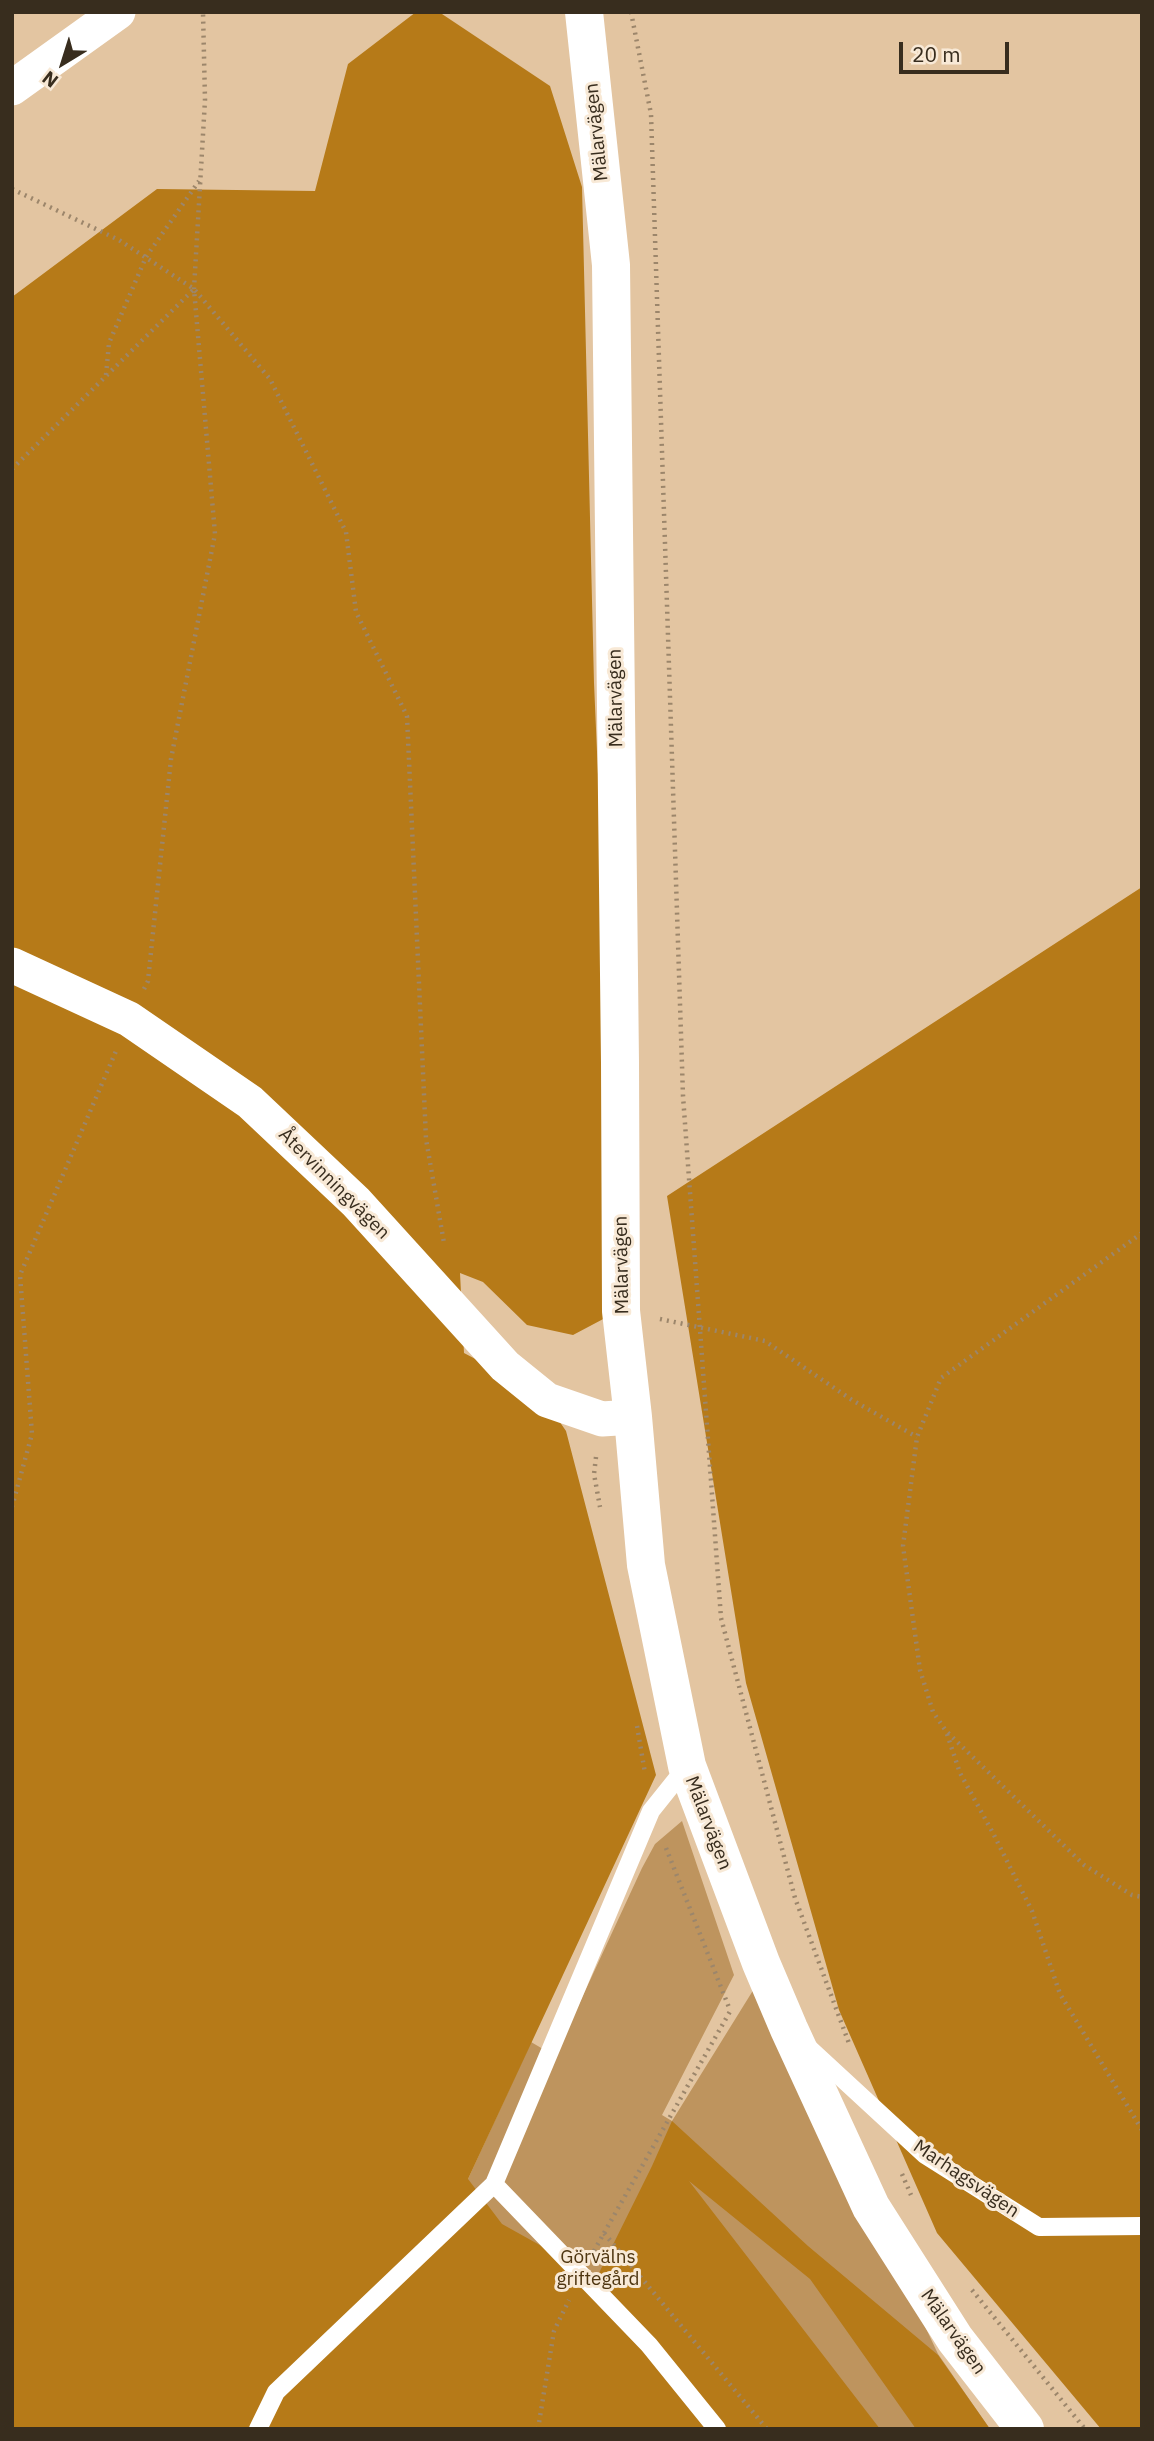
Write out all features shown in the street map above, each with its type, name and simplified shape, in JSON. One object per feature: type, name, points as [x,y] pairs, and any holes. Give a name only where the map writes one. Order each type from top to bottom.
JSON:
[{"type":"street","points":[[12,89],[118,12]]},
{"type":"street","name":"Mälarvägen","points":[[584,12],[611,265],[621,1311],[634,1417],[646,1565],[687,1766],[761,1963],[789,2029],[871,2207],[955,2339],[1025,2429]]},
{"type":"street","name":"Återvinningvägen","points":[[12,965],[129,1019],[250,1102],[356,1202],[505,1366],[547,1400],[602,1419],[634,1417]]},
{"type":"lane","points":[[258,2429],[276,2392],[494,2184],[651,1811],[687,1766]]},
{"type":"lane","name":"Marhagsvägen","points":[[789,2029],[925,2155],[1039,2227],[1142,2226]]},
{"type":"lane","points":[[494,2184],[649,2345],[717,2429]]},
{"type":"path","points":[[12,1507],[32,1434],[20,1275],[129,1019],[148,981],[171,759],[215,534],[194,289],[205,100],[203,12]]},
{"type":"path","points":[[631,12],[652,114],[683,1096],[721,1618],[795,1898],[872,2106]]},
{"type":"path","points":[[106,376],[109,343],[146,257],[201,178]]},
{"type":"path","points":[[12,189],[119,240],[194,289],[270,379],[346,532],[356,612],[407,716],[426,1139],[444,1244]]},
{"type":"path","points":[[12,468],[194,289]]},
{"type":"path","points":[[1142,1233],[941,1378],[917,1437],[903,1546],[920,1670],[933,1712],[946,1731],[1084,1865],[1132,1895],[1142,1897]]},
{"type":"path","points":[[621,1311],[765,1340],[852,1400],[917,1437]]},
{"type":"path","points":[[946,1731],[960,1773],[1032,1911],[1060,1994],[1142,2130]]},
{"type":"path","points":[[538,2429],[554,2331],[604,2233],[730,2010],[761,1963]]},
{"type":"path","points":[[899,2167],[915,2203]]},
{"type":"path","points":[[604,2233],[766,2429]]},
{"type":"path","points":[[965,2282],[1085,2429]]},
{"type":"green space","name":"Görvälns griftegård","points":[[682,1821],[734,1975],[662,2115],[672,2121],[757,1984],[764,1982],[938,2354],[990,2429],[239,2429],[468,2179],[531,2042],[555,2056],[642,1868],[655,1844]]},
{"type":"shaded area","points":[[416,12],[439,12],[550,86],[582,187],[594,683],[609,1026],[607,1317],[573,1335],[527,1325],[483,1282],[460,1273],[464,1353],[540,1393],[566,1431],[656,1775],[468,2179],[502,2224],[597,2277],[672,2121],[808,2246],[938,2355],[990,2429],[916,2429],[810,2279],[689,2181],[880,2429],[12,2429],[12,297],[157,189],[315,191],[348,64]]},
{"type":"shaded area","points":[[1142,887],[1142,2429],[1101,2429],[937,2233],[839,2010],[746,1683],[667,1196]]}]
